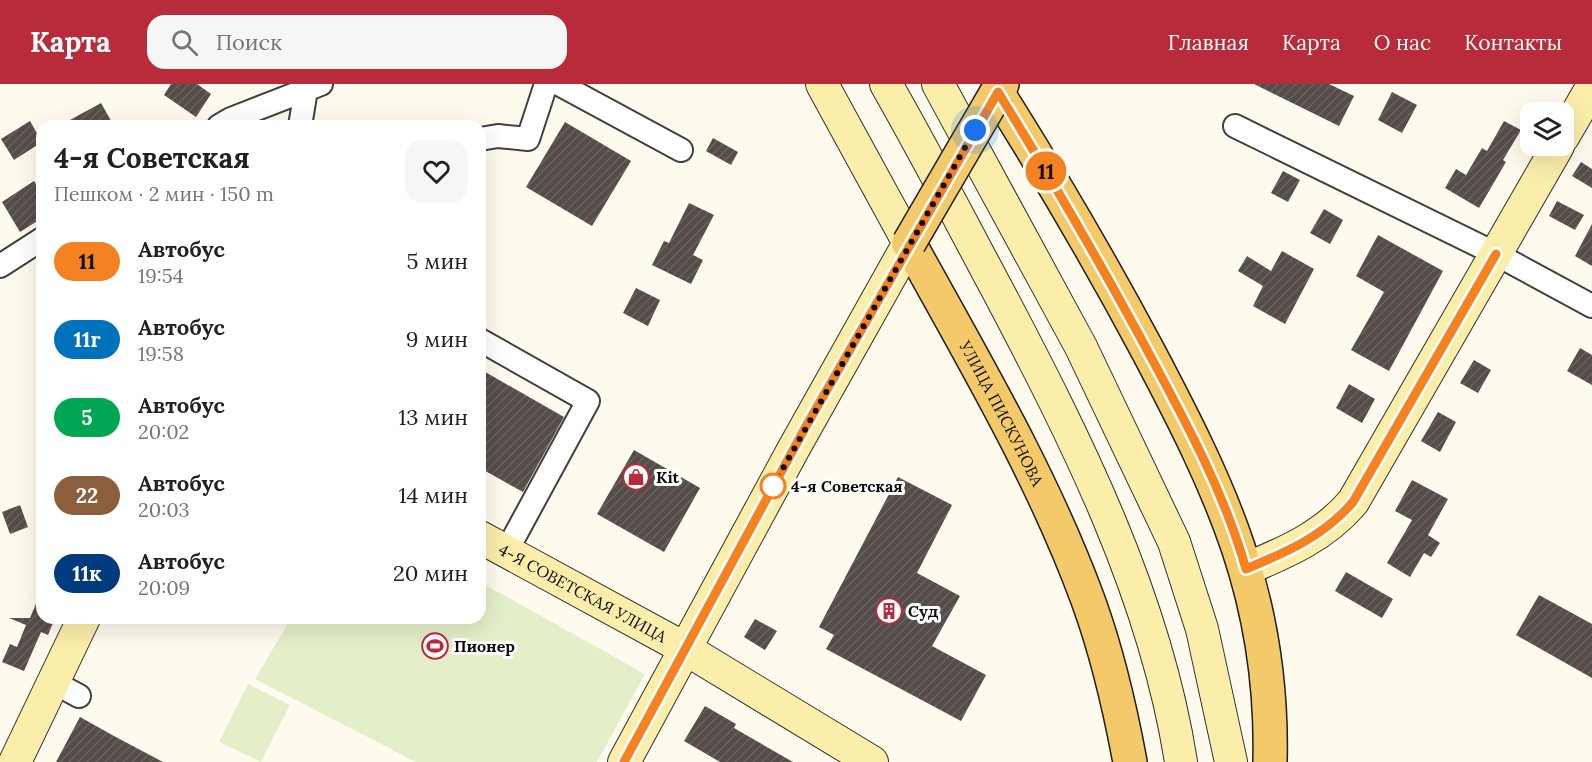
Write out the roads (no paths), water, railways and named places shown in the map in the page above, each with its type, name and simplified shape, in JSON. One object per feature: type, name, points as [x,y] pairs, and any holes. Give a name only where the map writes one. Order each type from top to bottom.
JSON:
[{"type":"main road","name":"УЛИЦА ПИСКУНОВА","points":[[822,84],[1049,504],[1089,600],[1111,675],[1130,762]]},
{"type":"main road","points":[[886,84],[1040,370],[1090,477],[1126,563],[1154,647],[1181,762]]},
{"type":"main road","points":[[938,84],[1081,347],[1173,542],[1202,629],[1230,762]]},
{"type":"main road","points":[[624,762],[684,648],[998,87]]},
{"type":"main road","points":[[998,87],[1123,304],[1223,503],[1246,569],[1266,658],[1270,762]]},
{"type":"main road","points":[[1574,118],[1592,87]]},
{"type":"main road","points":[[1246,569],[1325,530],[1353,502],[1552,156]]},
{"type":"main road","name":"4-Я СОВЕТСКАЯ УЛИЦА","points":[[493,545],[684,648],[872,762]]},
{"type":"main road","points":[[15,762],[66,689],[82,624]]},
{"type":"street","points":[[486,138],[498,136],[528,139],[546,84]]},
{"type":"street","points":[[559,84],[681,150]]},
{"type":"street","points":[[229,120],[311,86]]},
{"type":"street","points":[[302,120],[311,86]]},
{"type":"street","points":[[1235,126],[1496,254],[1592,306]]},
{"type":"street","points":[[0,266],[36,243]]},
{"type":"street","points":[[486,343],[588,401],[493,545]]},
{"type":"place","name":"Kit","points":[[636,477]]},
{"type":"place","name":"4-я Советская","points":[[773,486]]},
{"type":"place","name":"Суд","points":[[889,611]]},
{"type":"place","name":"Пионер","points":[[435,646]]}]
